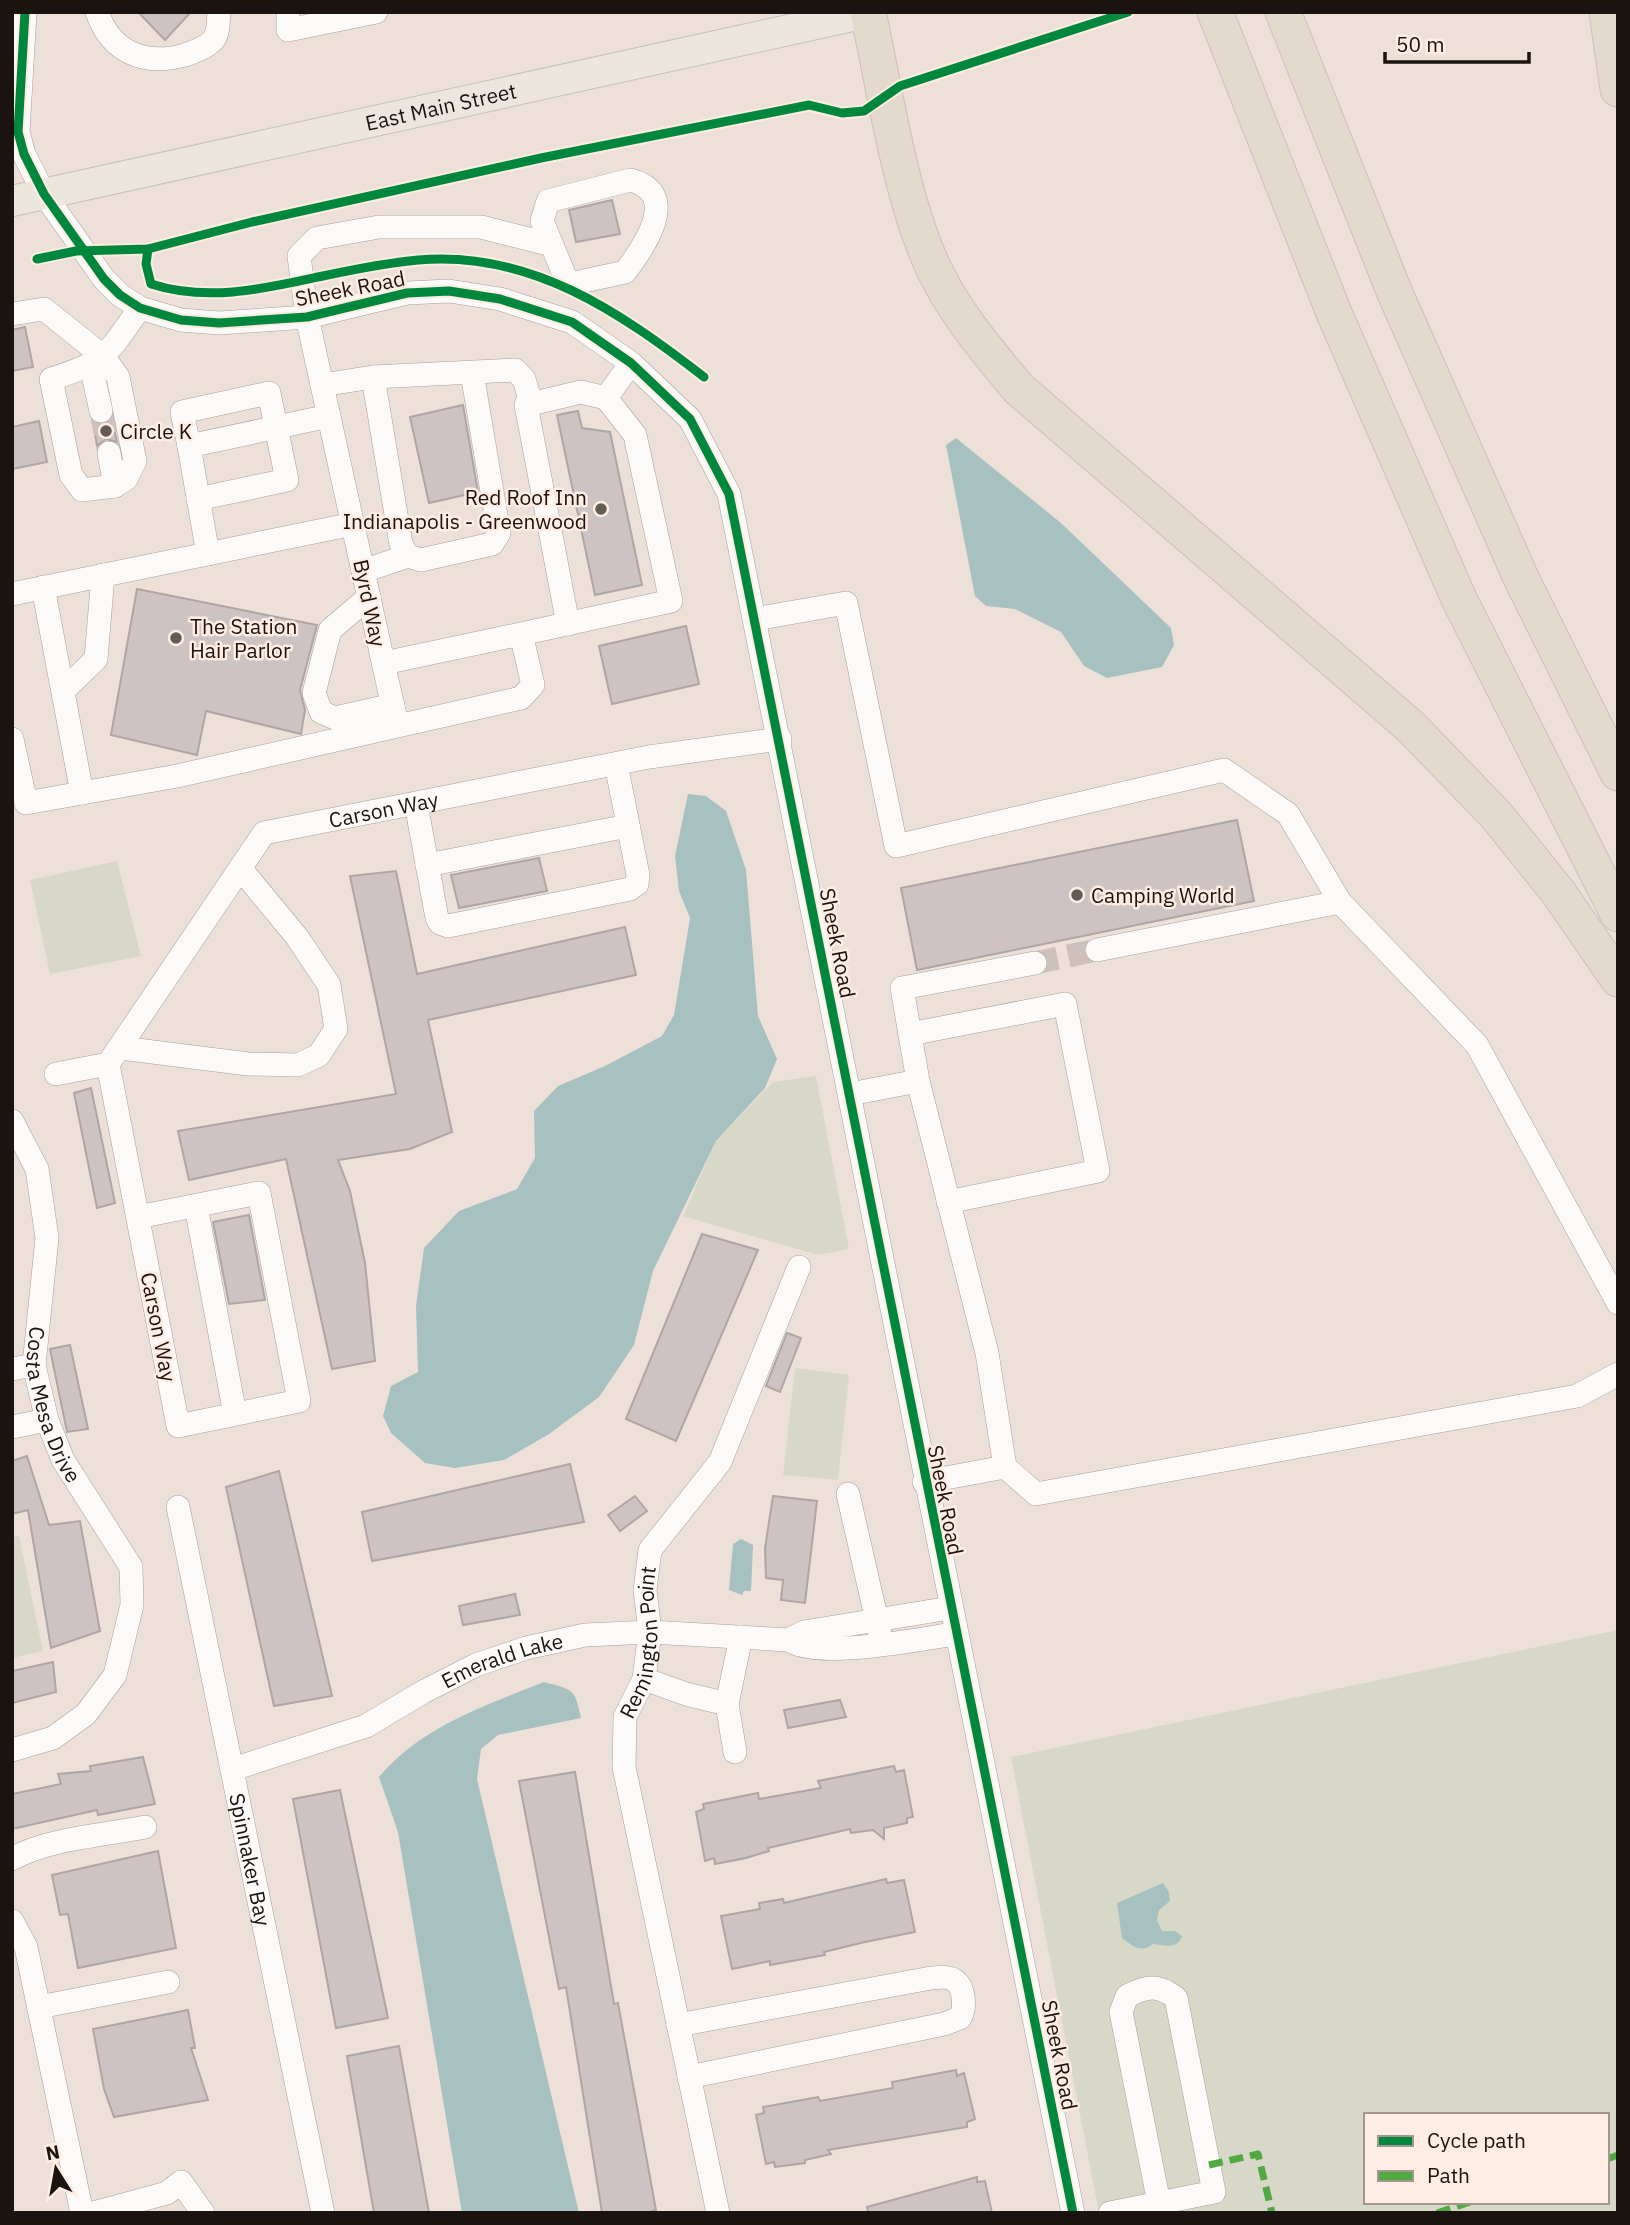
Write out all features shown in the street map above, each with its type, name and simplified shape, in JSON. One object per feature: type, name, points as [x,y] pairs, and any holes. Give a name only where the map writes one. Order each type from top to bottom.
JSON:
[{"type":"highway","points":[[869,12],[910,203],[933,267],[972,334],[1019,389],[1411,727],[1496,816],[1558,892],[1618,979]]},
{"type":"highway","points":[[1283,12],[1399,304],[1521,579],[1618,773]]},
{"type":"highway","points":[[1607,12],[1618,89]]},
{"type":"highway","points":[[1218,19],[1334,313],[1459,599],[1618,914]]},
{"type":"main road","name":"East Main Street","points":[[12,201],[869,12]]},
{"type":"street","name":"Sheek Road","points":[[25,12],[18,132],[32,174],[104,279],[120,295],[140,308],[181,320],[219,323],[307,317],[407,293],[449,291],[500,299],[554,316],[572,322],[631,363],[690,419],[729,495],[780,739],[955,1634],[989,1784],[1073,2213]]},
{"type":"street","points":[[97,12],[106,33],[118,47],[149,60],[170,59],[191,53],[214,40],[218,22]]},
{"type":"street","points":[[288,12],[288,30],[376,12]]},
{"type":"street","points":[[630,180],[642,183],[652,195],[656,211],[653,230],[625,272],[575,283],[571,281],[566,279],[542,221],[548,201],[630,180]]},
{"type":"street","name":"Byrd Way","points":[[395,715],[307,317],[299,256],[317,238],[379,227],[481,227],[552,245]]},
{"type":"street","points":[[554,316],[571,281]]},
{"type":"street","points":[[12,314],[44,309],[98,361],[118,377],[135,461],[126,480],[115,486],[82,490],[71,475],[51,379],[98,361],[140,308]]},
{"type":"street","points":[[98,361],[101,411]]},
{"type":"street","points":[[607,398],[631,363]]},
{"type":"street","points":[[322,385],[373,377],[515,370],[524,379],[531,403]]},
{"type":"street","points":[[363,571],[408,556],[421,560],[492,544],[499,533],[472,373]]},
{"type":"street","points":[[373,377],[401,544],[408,556]]},
{"type":"street","points":[[384,663],[568,624],[671,601],[635,435],[607,398],[581,392],[526,405],[568,624]]},
{"type":"street","points":[[198,499],[287,480],[269,393],[182,412],[208,554]]},
{"type":"street","points":[[189,446],[329,416]]},
{"type":"street","points":[[109,453],[115,486]]},
{"type":"street","points":[[12,594],[353,524]]},
{"type":"street","points":[[63,691],[96,659],[103,575]]},
{"type":"street","points":[[43,587],[82,793]]},
{"type":"street","points":[[369,597],[330,630],[314,693],[321,712],[335,718],[395,715],[521,698],[533,685],[521,634]]},
{"type":"street","points":[[755,619],[846,603],[896,846],[1224,770],[1288,814],[1340,902],[1477,1045],[1618,1303]]},
{"type":"street","points":[[12,739],[26,803],[177,776],[395,715]]},
{"type":"street","name":"Carson Way","points":[[235,1414],[178,1426],[138,1217],[114,1056],[264,833],[616,764],[780,739]]},
{"type":"street","points":[[416,804],[437,918],[440,923],[448,926],[630,889],[636,884],[638,875],[616,764]]},
{"type":"street","points":[[427,866],[628,826]]},
{"type":"street","points":[[56,1074],[114,1056],[298,1065],[319,1055],[336,1029],[329,985],[297,937],[240,868]]},
{"type":"street","points":[[1097,950],[1340,902]]},
{"type":"street","points":[[1035,963],[902,988],[918,1081],[987,1353],[1005,1467],[1036,1494],[1577,1396],[1618,1374]]},
{"type":"street","points":[[910,1034],[1065,1004],[1098,1171],[948,1202]]},
{"type":"street","points":[[850,1094],[918,1081]]},
{"type":"street","name":"Costa Mesa Drive","points":[[12,1121],[37,1169],[47,1238],[23,1367],[62,1460],[131,1567],[132,1605],[115,1675],[86,1714],[53,1738],[12,1750]]},
{"type":"street","points":[[138,1217],[259,1194],[299,1401],[235,1414],[196,1206]]},
{"type":"street","name":"Remington Point","points":[[718,2213],[624,1767],[625,1717],[644,1679],[650,1632],[645,1590],[650,1550],[720,1462],[799,1267]]},
{"type":"street","points":[[12,1427],[47,1420]]},
{"type":"street","points":[[925,1482],[1005,1467]]},
{"type":"street","points":[[848,1494],[880,1633]]},
{"type":"street","name":"Spinnaker Bay","points":[[178,1507],[323,2213]]},
{"type":"street","name":"Emerald Lake","points":[[233,1769],[366,1726],[476,1665],[526,1648],[585,1635],[650,1632],[789,1640],[801,1648],[880,1633],[950,1608]]},
{"type":"street","name":"Emerald Lake","points":[[880,1633],[955,1634]]},
{"type":"street","points":[[734,1752],[727,1704],[741,1637]]},
{"type":"street","points":[[644,1679],[686,1694],[727,1704]]},
{"type":"street","points":[[12,1859],[22,1853],[145,1828]]},
{"type":"street","points":[[12,1921],[26,1947],[82,2213]]},
{"type":"street","points":[[678,2025],[931,1978],[950,1978],[958,1982],[963,1998],[965,2009],[960,2018],[944,2024],[689,2077]]},
{"type":"street","points":[[39,2007],[168,1982]]},
{"type":"street","points":[[1110,2213],[1214,2192],[1176,1998],[1164,1989],[1146,1987],[1127,1996],[1121,2012],[1159,2203]]},
{"type":"street","points":[[93,2213],[167,2193],[181,2182],[203,2213]]},
{"type":"green space","points":[[117,861],[141,956],[50,974],[30,880]]},
{"type":"green space","points":[[816,1076],[849,1249],[818,1255],[683,1216],[716,1141],[773,1082]]},
{"type":"green space","points":[[795,1368],[849,1375],[838,1480],[783,1475]]},
{"type":"green space","points":[[19,1536],[43,1651],[12,1658],[12,1537]]},
{"type":"green space","points":[[1618,1630],[1618,2213],[1099,2213],[1011,1757]]},
{"type":"water","points":[[956,438],[1061,523],[1171,628],[1174,645],[1162,667],[1107,678],[1084,666],[1061,632],[1015,609],[986,606],[975,596],[946,445]]},
{"type":"water","points":[[688,794],[706,796],[726,811],[746,870],[758,1016],[777,1059],[765,1088],[716,1141],[653,1271],[634,1345],[599,1397],[549,1434],[504,1460],[455,1468],[425,1463],[391,1433],[383,1416],[391,1386],[418,1372],[416,1306],[424,1248],[459,1211],[517,1189],[535,1158],[534,1111],[558,1086],[605,1066],[662,1036],[674,1015],[690,918],[679,891],[675,856]]},
{"type":"water","points":[[741,1539],[753,1545],[751,1591],[744,1591],[742,1595],[729,1590],[733,1544]]},
{"type":"water","points":[[544,1682],[571,1692],[577,1701],[581,1718],[498,1735],[481,1749],[477,1779],[579,2213],[462,2213],[398,1832],[379,1777],[396,1759],[434,1731],[477,1709]]},
{"type":"water","points":[[1163,1883],[1169,1892],[1170,1901],[1159,1910],[1157,1920],[1162,1931],[1175,1931],[1182,1936],[1174,1945],[1153,1944],[1141,1948],[1134,1946],[1122,1938],[1117,1903]]},
{"type":"building","points":[[138,12],[191,12],[165,40]]},
{"type":"building","points":[[612,200],[620,234],[576,242],[569,210]]},
{"type":"building","points":[[25,327],[33,367],[12,371],[12,330]]},
{"type":"building","points":[[463,405],[478,492],[429,503],[410,417]]},
{"type":"building","name":"Red Roof Inn Indianapolis - Greenwood","points":[[578,411],[582,428],[610,432],[642,585],[595,595],[557,415]]},
{"type":"building","points":[[112,419],[117,442],[106,439],[97,446],[93,422],[103,425]]},
{"type":"building","points":[[39,421],[47,462],[12,469],[12,427]]},
{"type":"building","points":[[137,589],[317,625],[300,690],[305,710],[301,734],[206,711],[197,755],[111,735]]},
{"type":"building","points":[[686,626],[699,684],[612,704],[599,646]]},
{"type":"building","name":"Camping World","points":[[1237,820],[1254,901],[917,970],[901,888]]},
{"type":"building","points":[[539,858],[547,891],[459,908],[451,875]]},
{"type":"building","points":[[396,871],[417,974],[625,927],[636,975],[428,1020],[452,1132],[410,1149],[338,1160],[350,1191],[365,1263],[375,1361],[332,1369],[286,1159],[189,1180],[178,1131],[396,1094],[350,876]]},
{"type":"building","points":[[91,1088],[115,1203],[97,1208],[74,1093]]},
{"type":"building","points":[[249,1215],[265,1300],[229,1304],[213,1222]]},
{"type":"building","points":[[702,1234],[758,1250],[676,1441],[626,1419]]},
{"type":"building","points":[[787,1333],[801,1338],[780,1392],[766,1386]]},
{"type":"building","points":[[70,1345],[88,1429],[67,1432],[50,1349]]},
{"type":"building","points":[[27,1456],[49,1525],[80,1521],[100,1631],[51,1648],[28,1510],[12,1514],[12,1461]]},
{"type":"building","points":[[570,1464],[584,1522],[372,1561],[362,1512]]},
{"type":"building","points":[[279,1471],[332,1696],[274,1706],[226,1487]]},
{"type":"building","points":[[635,1496],[647,1511],[620,1531],[608,1515]]},
{"type":"building","points":[[773,1496],[817,1501],[805,1603],[781,1600],[783,1580],[766,1578],[765,1548]]},
{"type":"building","points":[[515,1594],[520,1615],[463,1625],[459,1606]]},
{"type":"building","points":[[53,1662],[56,1692],[12,1703],[12,1671]]},
{"type":"building","points":[[840,1700],[846,1717],[788,1728],[784,1710]]},
{"type":"building","points":[[143,1757],[155,1804],[98,1815],[97,1810],[12,1829],[12,1794],[61,1784],[58,1774],[91,1771],[90,1766]]},
{"type":"building","points":[[894,1766],[896,1772],[904,1770],[913,1817],[907,1818],[907,1823],[884,1828],[884,1839],[873,1830],[851,1833],[850,1829],[768,1848],[769,1851],[746,1858],[715,1864],[714,1858],[705,1861],[696,1812],[704,1809],[703,1804],[758,1793],[759,1799],[821,1788],[818,1781]]},
{"type":"building","points":[[575,1772],[614,2004],[618,2003],[656,2210],[645,2213],[602,2213],[566,1987],[559,1989],[519,1781]]},
{"type":"building","points":[[340,1790],[388,2018],[336,2028],[293,1799]]},
{"type":"building","points":[[158,1851],[176,1948],[78,1968],[68,1914],[60,1915],[52,1875]]},
{"type":"building","points":[[886,1879],[887,1883],[904,1880],[915,1932],[824,1952],[825,1955],[770,1965],[770,1961],[732,1969],[721,1916],[760,1909],[759,1903],[783,1899],[784,1903]]},
{"type":"building","points":[[188,2010],[195,2048],[191,2048],[208,2100],[114,2117],[104,2089],[93,2029]]},
{"type":"building","points":[[399,2046],[429,2213],[374,2213],[347,2056]]},
{"type":"building","points":[[956,2070],[957,2076],[964,2073],[975,2119],[967,2122],[967,2127],[828,2150],[831,2154],[805,2160],[805,2163],[775,2167],[774,2162],[766,2164],[756,2115],[764,2113],[763,2107],[818,2097],[820,2101],[893,2088],[892,2082]]},
{"type":"building","points":[[977,2177],[977,2182],[985,2181],[992,2213],[868,2213],[867,2207]]},
{"type":"tunnel","points":[[101,411],[109,453]]},
{"type":"tunnel","points":[[1035,963],[1097,950]]},
{"type":"marked path","points":[[1209,2165],[1258,2154],[1272,2213]]},
{"type":"marked path","points":[[1609,2158],[1618,2155]]},
{"type":"marked path","points":[[1437,2213],[1464,2204]]},
{"type":"cycle path","points":[[25,12],[18,132],[24,154],[44,194],[104,279],[120,295],[140,308],[181,320],[219,323],[307,317],[407,293],[449,291],[500,299],[572,322],[631,363],[690,419],[729,494],[1073,2213]]},
{"type":"cycle path","points":[[37,259],[76,251],[148,249],[252,222],[541,158],[809,105],[842,113],[864,111],[900,86],[1128,12]]},
{"type":"cycle path","points":[[148,249],[146,264],[151,284],[214,293],[277,286],[368,267],[418,260],[459,259],[498,265],[536,275],[572,290],[640,330],[704,377]]},
{"type":"place","name":"Circle K","points":[[106,431]]},
{"type":"place","name":"Red Roof Inn Indianapolis - Greenwood","points":[[601,509]]},
{"type":"place","name":"The Station Hair Parlor","points":[[176,638]]},
{"type":"place","name":"Camping World","points":[[1077,895]]}]
